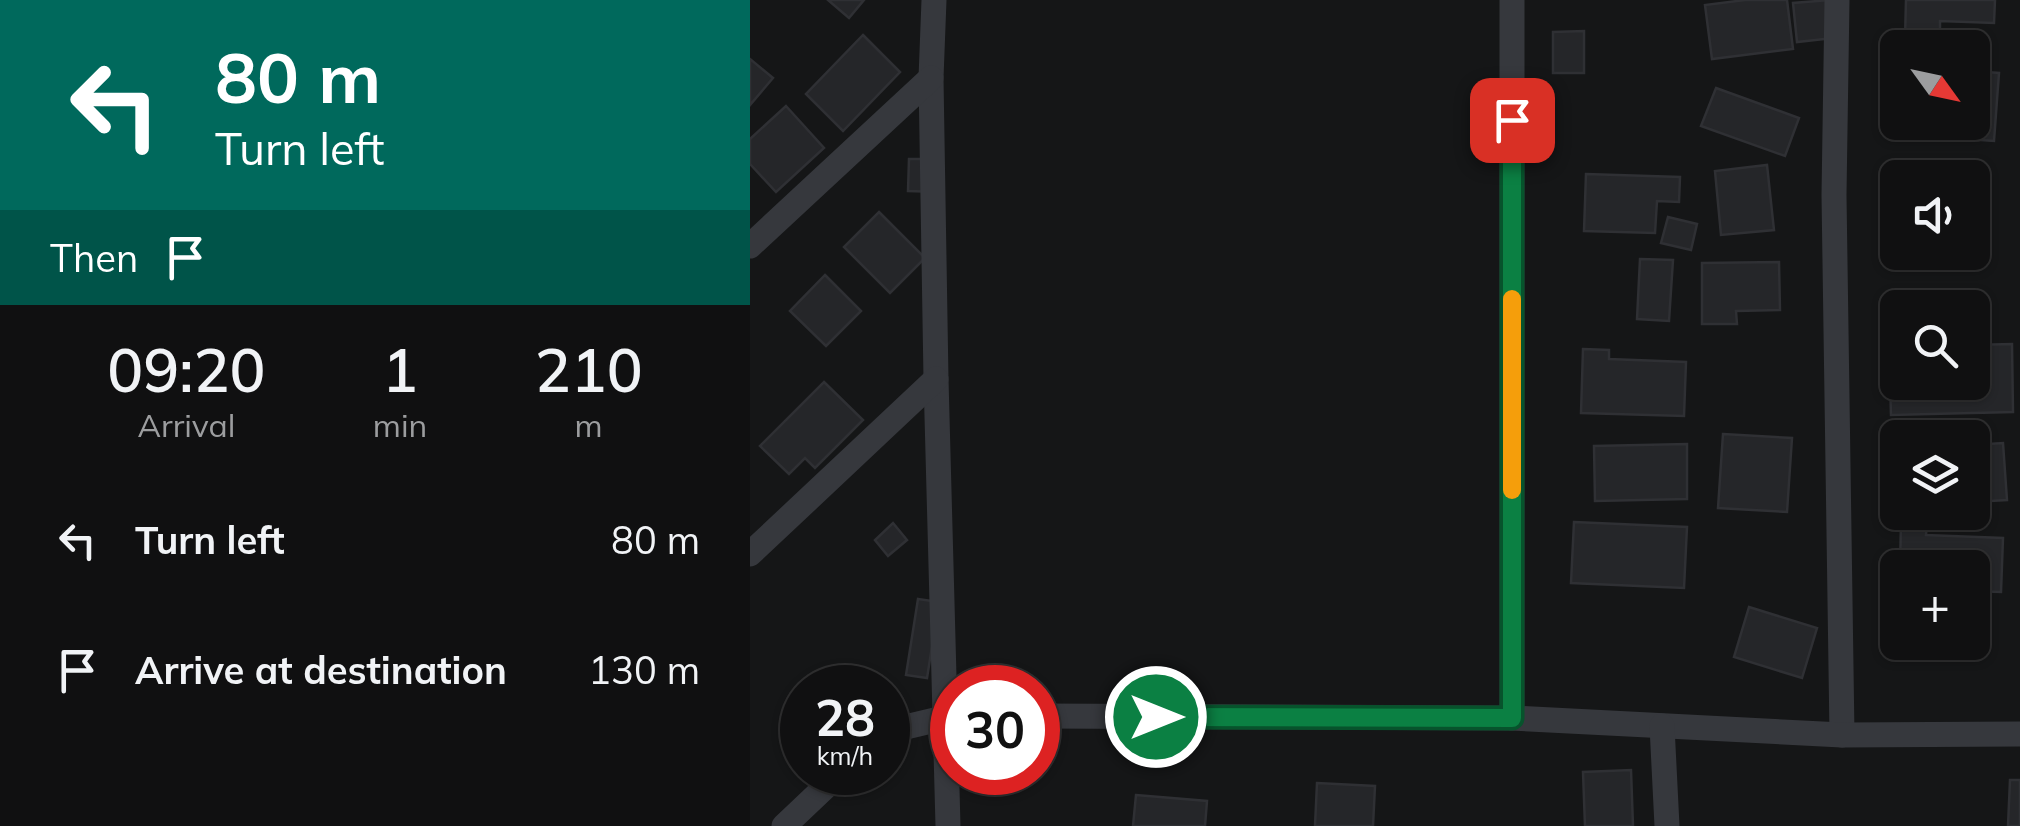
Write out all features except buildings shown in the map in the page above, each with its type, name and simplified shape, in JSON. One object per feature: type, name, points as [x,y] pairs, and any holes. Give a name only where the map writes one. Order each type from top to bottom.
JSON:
[{"type":"street","points":[[934,0],[936,379],[948,665]]},
{"type":"street","points":[[1512,0],[1512,718]]},
{"type":"street","points":[[1836,0],[1834,194],[1842,736]]},
{"type":"street","points":[[750,246],[932,78]]},
{"type":"street","points":[[750,554],[936,379]]},
{"type":"street","points":[[1060,716],[1512,718],[1842,736],[2020,734]]},
{"type":"street","points":[[1662,726],[1667,826]]},
{"type":"street","points":[[784,826],[817,795]]},
{"type":"street","points":[[948,826],[949,795]]},
{"type":"slow traffic","points":[[1512,299],[1512,490]]},
{"type":"route","points":[[1156,717],[1512,718],[1512,120]]}]
